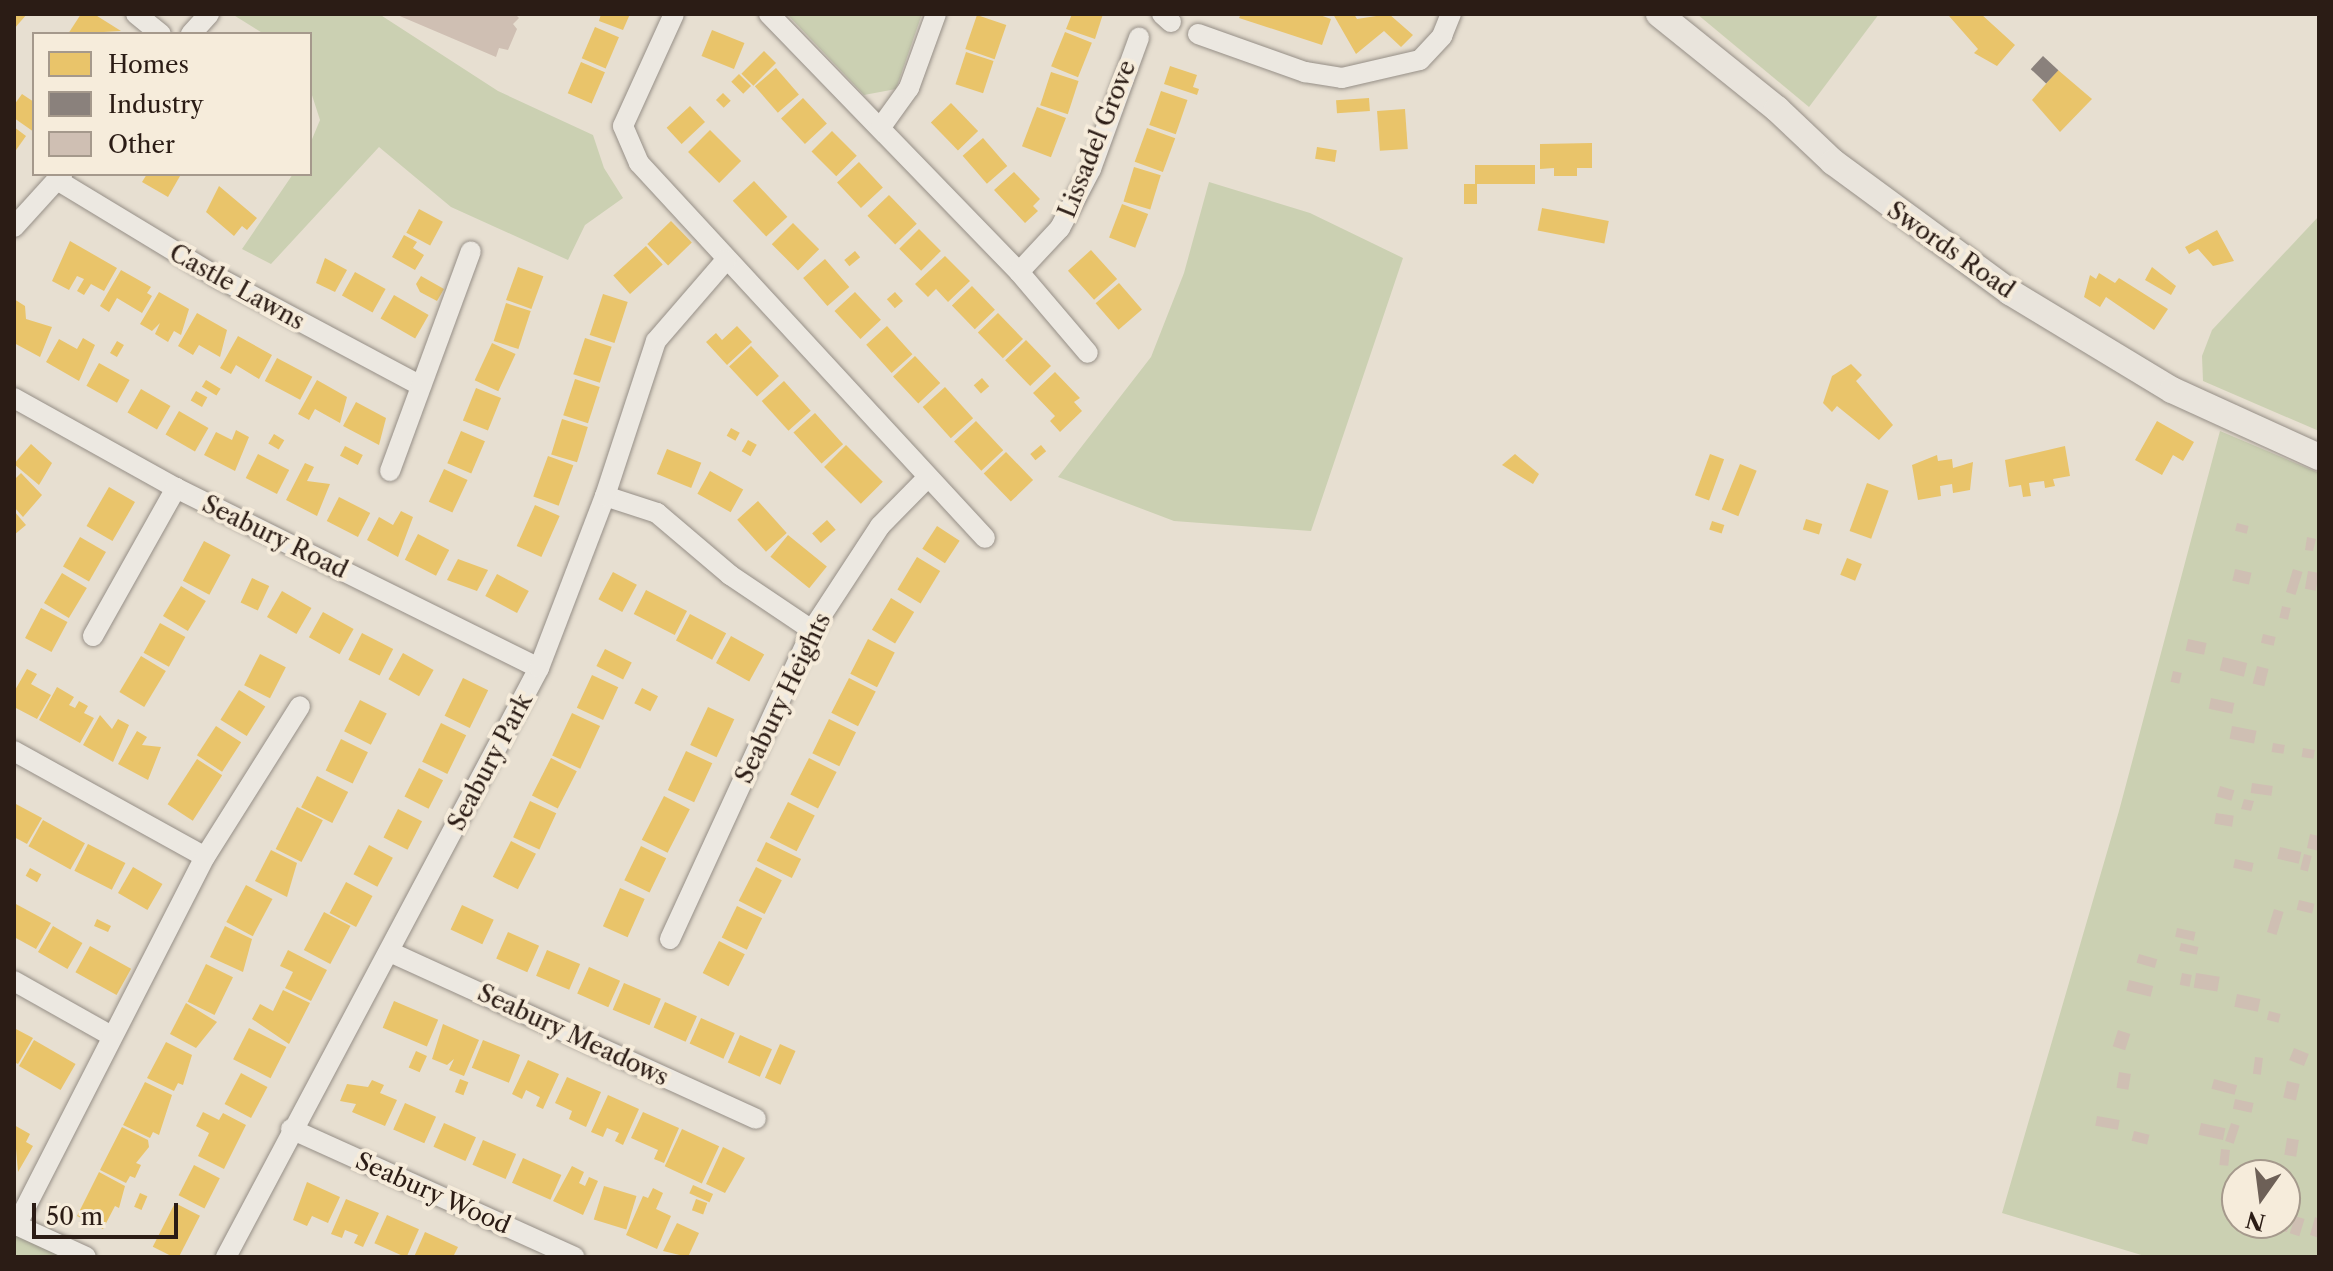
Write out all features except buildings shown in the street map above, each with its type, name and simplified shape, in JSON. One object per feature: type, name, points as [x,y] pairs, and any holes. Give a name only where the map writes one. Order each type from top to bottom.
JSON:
[{"type":"main road","name":"Swords Road","points":[[1659,14],[1833,162],[2010,292],[2172,390],[2319,457]]},
{"type":"street","points":[[136,14],[158,32]]},
{"type":"street","points":[[193,32],[209,14]]},
{"type":"street","points":[[674,14],[623,126],[639,163],[985,538]]},
{"type":"street","points":[[769,14],[1019,272],[1088,353]]},
{"type":"street","points":[[881,127],[909,88],[936,14]]},
{"type":"street","points":[[1198,34],[1305,72],[1342,78],[1420,60],[1442,36],[1451,14]]},
{"type":"street","name":"Lissadel Grove","points":[[1019,272],[1066,216],[1091,169],[1139,38]]},
{"type":"street","points":[[14,227],[60,177]]},
{"type":"street","name":"Castle Lawns","points":[[60,177],[204,270],[421,386]]},
{"type":"street","points":[[390,471],[471,251]]},
{"type":"street","name":"Seabury Park","points":[[226,1257],[291,1129],[390,952],[539,668],[605,496],[656,341],[726,260]]},
{"type":"street","name":"Seabury Road","points":[[14,398],[176,488],[539,668]]},
{"type":"street","name":"Seabury Heights","points":[[670,939],[812,630],[880,526],[927,478]]},
{"type":"street","points":[[93,636],[176,488]]},
{"type":"street","points":[[605,496],[657,513],[730,575],[812,630]]},
{"type":"street","points":[[86,1257],[15,1225],[110,1035],[205,857],[300,706]]},
{"type":"street","points":[[14,751],[205,857]]},
{"type":"street","name":"Seabury Meadows","points":[[390,952],[756,1119]]},
{"type":"street","points":[[14,981],[110,1035]]},
{"type":"street","name":"Seabury Wood","points":[[291,1129],[574,1257]]},
{"type":"green space","points":[[232,14],[379,14],[498,91],[593,135],[604,168],[623,198],[585,225],[568,260],[451,207],[379,147],[271,264],[242,249],[292,176],[312,176],[312,139],[320,120],[312,95],[312,32],[261,32]]},
{"type":"green space","points":[[787,14],[922,14],[896,89],[864,95]]},
{"type":"green space","points":[[1697,14],[1879,14],[1809,107]]},
{"type":"green space","points":[[1209,182],[1310,213],[1403,258],[1311,531],[1174,521],[1058,477],[1151,357],[1184,273]]},
{"type":"green space","points":[[2319,216],[2319,431],[2203,381],[2202,356],[2212,330]]},
{"type":"green space","points":[[2220,431],[2319,473],[2319,1257],[2148,1257],[2002,1213],[2119,811]]},
{"type":"green space","points":[[14,1229],[74,1257],[14,1257]]}]
